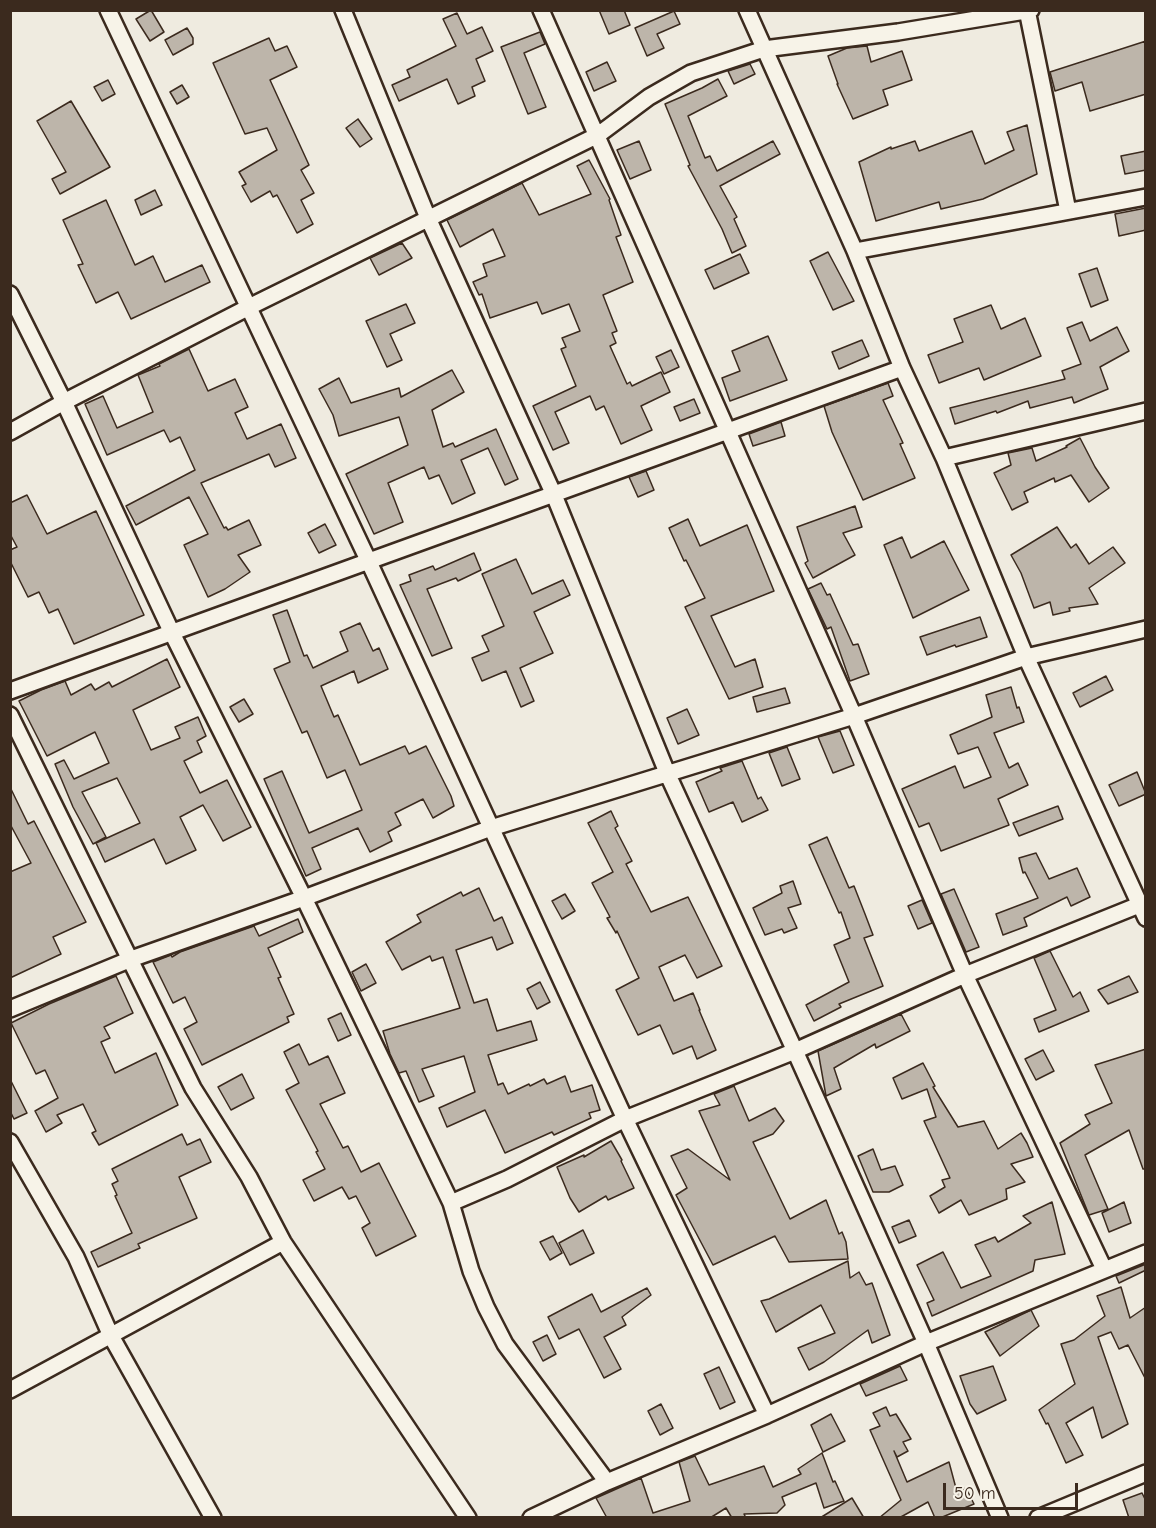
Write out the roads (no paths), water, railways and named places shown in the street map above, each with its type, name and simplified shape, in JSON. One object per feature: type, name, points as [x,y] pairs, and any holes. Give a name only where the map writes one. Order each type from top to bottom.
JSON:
[{"type":"street","points":[[108,10],[369,562],[625,1119],[767,1415]]},
{"type":"street","points":[[343,10],[428,218],[554,495],[668,775],[926,1343],[1000,1518]]},
{"type":"street","points":[[541,10],[854,716],[966,975],[1104,1269]]},
{"type":"street","points":[[452,1203],[507,1179],[625,1119],[795,1051],[966,975],[1142,911],[1026,657],[944,458],[902,368],[855,250],[747,10]]},
{"type":"street","points":[[10,432],[249,307],[598,135],[649,97],[691,73],[764,49],[898,32],[1029,11],[1068,212]]},
{"type":"street","points":[[855,250],[1146,197]]},
{"type":"street","points":[[10,294],[64,402],[172,633],[452,1203],[471,1271],[505,1344],[607,1482]]},
{"type":"street","points":[[10,691],[902,368]]},
{"type":"street","points":[[944,458],[1146,411]]},
{"type":"street","points":[[10,1009],[131,959],[304,898],[491,828],[854,716],[1026,657],[1146,629]]},
{"type":"street","points":[[10,715],[193,1088],[249,1177],[283,1242],[468,1518]]},
{"type":"street","points":[[10,1142],[76,1257],[111,1336],[213,1518]]},
{"type":"street","points":[[10,1390],[283,1242]]},
{"type":"street","points":[[531,1518],[607,1482],[767,1415],[926,1343],[1104,1269],[1146,1254]]},
{"type":"street","points":[[1038,1518],[1146,1473]]}]
